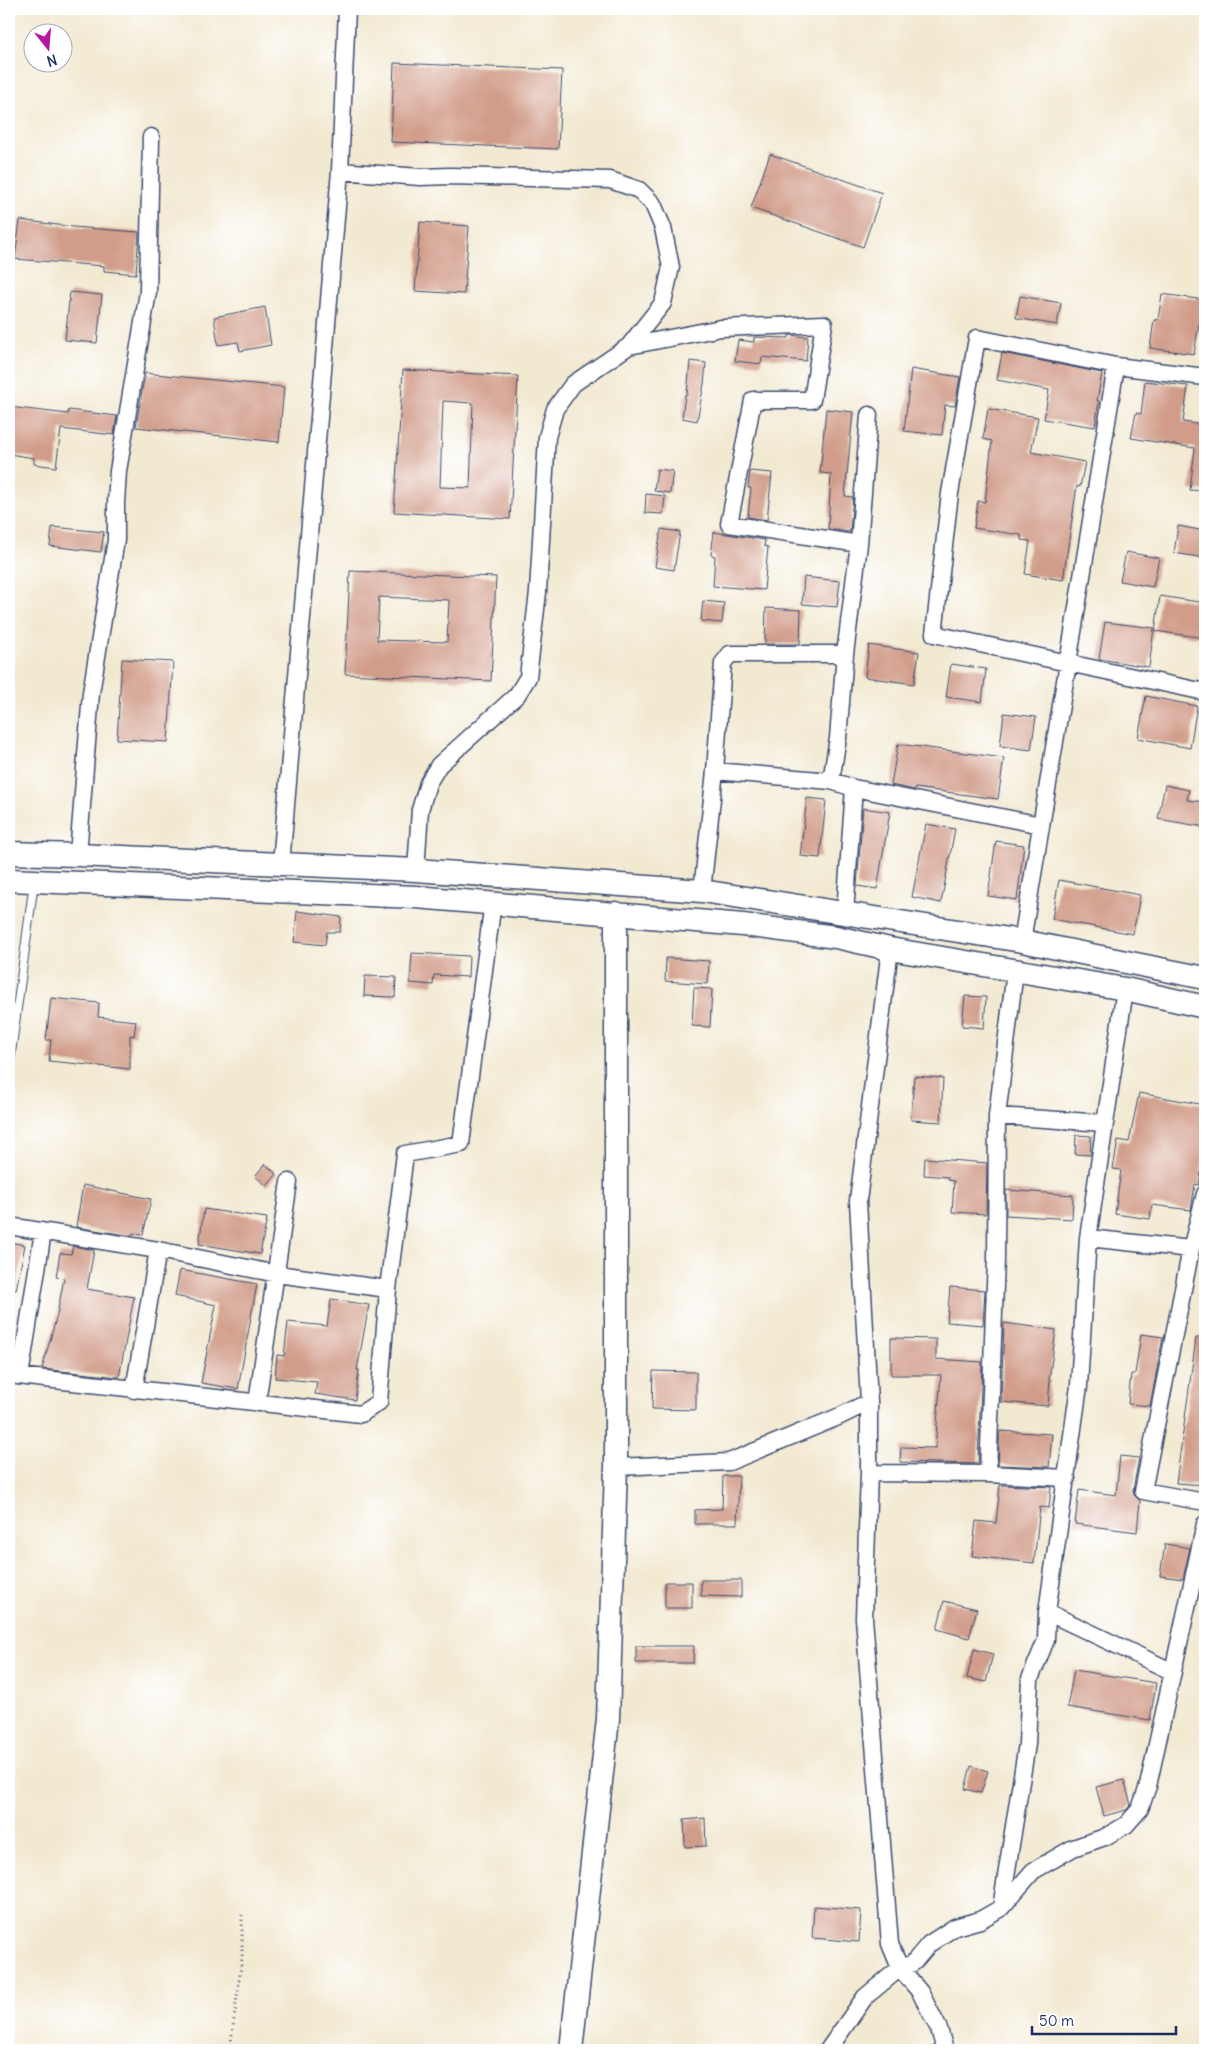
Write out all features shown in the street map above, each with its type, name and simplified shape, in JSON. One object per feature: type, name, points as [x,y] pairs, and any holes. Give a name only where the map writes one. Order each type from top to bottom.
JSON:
[{"type":"main road","points":[[9,853],[416,870],[702,891],[1022,941],[1205,978]]},
{"type":"main road","points":[[9,880],[416,896],[743,925],[827,936],[890,949],[1125,989],[1205,1007]]},
{"type":"main road","points":[[571,2050],[608,1719],[616,1467],[616,913]]},
{"type":"street","points":[[281,864],[340,171],[347,9]]},
{"type":"street","points":[[78,855],[91,693],[116,540],[118,471],[148,292],[152,137]]},
{"type":"street","points":[[340,171],[420,177],[460,176],[610,180],[639,190],[653,204],[663,228],[671,266],[663,303],[629,346],[573,384],[555,409],[547,437],[538,592],[528,677],[517,694],[439,765],[428,783],[420,810],[416,870]]},
{"type":"street","points":[[629,346],[720,328],[824,324],[812,400],[753,400],[729,524],[858,544]]},
{"type":"street","points":[[1205,377],[1116,366],[977,338],[950,493],[934,634],[1205,692],[1205,689]]},
{"type":"street","points":[[1022,941],[1116,366]]},
{"type":"street","points":[[831,781],[838,738],[870,414]]},
{"type":"street","points":[[702,891],[715,771],[723,663],[730,654],[845,654]]},
{"type":"street","points":[[715,771],[831,781],[854,788],[1041,824]]},
{"type":"street","points":[[845,913],[854,788]]},
{"type":"street","points":[[43,1232],[14,1375],[134,1390],[361,1414],[379,1402],[388,1289],[405,1154],[461,1144],[493,902]]},
{"type":"street","points":[[890,949],[858,1201],[869,1402],[869,1473],[864,1618],[890,1944],[900,1968],[920,1992],[939,2029],[946,2050]]},
{"type":"street","points":[[988,1474],[996,1258],[997,1116],[1015,971]]},
{"type":"street","points":[[1001,1908],[1026,1744],[1030,1679],[1046,1640],[1048,1612],[1079,1386],[1088,1238],[1125,989]]},
{"type":"street","points":[[997,1116],[1105,1124]]},
{"type":"street","points":[[257,1403],[290,1182]]},
{"type":"street","points":[[1205,1194],[1191,1250],[1143,1491],[1205,1502]]},
{"type":"street","points":[[9,1226],[158,1250],[277,1274],[388,1289]]},
{"type":"street","points":[[1088,1238],[1191,1250]]},
{"type":"street","points":[[134,1390],[158,1250]]},
{"type":"street","points":[[616,1467],[729,1462],[838,1417],[869,1402]]},
{"type":"street","points":[[869,1473],[988,1474],[1067,1478]]},
{"type":"street","points":[[828,2050],[865,1997],[900,1968],[913,1963],[929,1944],[955,1928],[980,1920],[1001,1908],[1033,1871],[1073,1848],[1105,1837],[1126,1824],[1140,1809],[1148,1786],[1205,1524]]},
{"type":"street","points":[[1048,1612],[1173,1672]]},
{"type":"lane","points":[[10,1061],[34,881]]},
{"type":"path","points":[[230,2050],[242,1958],[242,1915]]},
{"type":"building","points":[[394,63],[562,70],[558,149],[391,142]]},
{"type":"building","points":[[770,154],[882,193],[863,247],[751,208]]},
{"type":"building","points":[[20,220],[73,227],[139,232],[136,274],[104,271],[104,266],[15,259]]},
{"type":"building","points":[[420,222],[469,226],[464,294],[415,291]]},
{"type":"building","points":[[70,292],[102,295],[97,343],[65,340]]},
{"type":"building","points":[[1162,294],[1205,300],[1202,324],[1199,324],[1194,354],[1150,348],[1154,320],[1158,320]]},
{"type":"building","points":[[1020,296],[1061,303],[1057,325],[1016,318]]},
{"type":"building","points":[[265,307],[271,345],[240,351],[238,342],[218,345],[214,317]]},
{"type":"building","points":[[789,335],[808,337],[806,361],[762,357],[761,364],[735,361],[738,340],[754,342],[754,337],[789,338]]},
{"type":"building","points":[[1002,353],[1102,373],[1095,427],[1044,419],[1049,390],[997,380]]},
{"type":"building","points":[[690,361],[706,363],[697,421],[682,418],[685,395],[687,395]]},
{"type":"building","points":[[911,369],[960,377],[955,406],[945,405],[942,435],[904,431]]},
{"type":"building","points":[[403,370],[518,376],[510,519],[394,512]],"holes":[[[443,401],[473,403],[470,488],[440,487]]]},
{"type":"building","points":[[145,373],[284,387],[279,442],[136,427]]},
{"type":"building","points":[[1145,381],[1188,386],[1183,422],[1205,425],[1205,491],[1190,490],[1195,448],[1131,438],[1136,413],[1141,414]]},
{"type":"building","points":[[9,407],[68,414],[69,410],[117,416],[114,435],[61,429],[56,467],[34,464],[34,458],[9,454]]},
{"type":"building","points":[[826,409],[853,412],[845,496],[853,497],[850,532],[828,529],[831,474],[820,473]]},
{"type":"building","points":[[988,409],[1038,417],[1031,452],[1085,462],[1080,487],[1077,486],[1063,580],[1025,574],[1030,541],[1021,540],[1021,535],[974,528],[978,501],[985,502],[992,441],[983,439]]},
{"type":"building","points":[[657,469],[673,471],[670,493],[654,491]]},
{"type":"building","points":[[750,471],[772,473],[767,520],[748,517],[751,488],[748,488]]},
{"type":"building","points":[[646,494],[665,496],[663,514],[645,513]]},
{"type":"building","points":[[1178,526],[1205,531],[1205,558],[1174,553]]},
{"type":"building","points":[[52,527],[104,532],[101,552],[50,546]]},
{"type":"building","points":[[661,529],[680,532],[674,570],[655,567]]},
{"type":"building","points":[[714,532],[765,540],[764,546],[768,547],[764,590],[713,586],[715,556],[711,555]]},
{"type":"building","points":[[1126,552],[1159,558],[1153,587],[1120,581]]},
{"type":"building","points":[[350,571],[496,577],[491,681],[345,674]],"holes":[[[379,597],[449,600],[447,642],[377,640]]]},
{"type":"building","points":[[804,577],[840,581],[837,607],[802,604]]},
{"type":"building","points":[[1160,596],[1205,603],[1205,638],[1155,631]]},
{"type":"building","points":[[703,601],[724,603],[722,623],[701,621]]},
{"type":"building","points":[[766,608],[801,610],[800,644],[765,644]]},
{"type":"building","points":[[1105,622],[1154,628],[1149,667],[1099,659]]},
{"type":"building","points":[[869,645],[919,652],[914,684],[865,677]]},
{"type":"building","points":[[122,659],[173,662],[168,742],[117,739]]},
{"type":"building","points":[[951,664],[986,669],[982,702],[946,697]]},
{"type":"building","points":[[1146,696],[1197,706],[1190,748],[1138,738]]},
{"type":"building","points":[[1004,713],[1036,717],[1031,750],[1000,746]]},
{"type":"building","points":[[898,744],[1004,758],[998,799],[915,788],[915,790],[891,785]]},
{"type":"building","points":[[1165,785],[1189,790],[1187,800],[1205,802],[1205,827],[1158,819]]},
{"type":"building","points":[[807,798],[826,800],[820,858],[800,856]]},
{"type":"building","points":[[863,808],[890,812],[877,889],[857,886]]},
{"type":"building","points":[[926,824],[955,829],[941,903],[912,897]]},
{"type":"building","points":[[996,841],[1024,845],[1017,900],[988,896]]},
{"type":"building","points":[[1059,880],[1140,895],[1133,934],[1052,919]]},
{"type":"building","points":[[297,911],[341,917],[340,932],[327,932],[325,945],[294,942]]},
{"type":"building","points":[[412,953],[469,956],[468,977],[434,975],[433,985],[410,983]]},
{"type":"building","points":[[666,958],[709,961],[708,984],[665,981]]},
{"type":"building","points":[[365,976],[396,977],[395,997],[364,996]]},
{"type":"building","points":[[694,988],[712,989],[710,1027],[692,1026]]},
{"type":"building","points":[[965,996],[986,997],[984,1028],[962,1026]]},
{"type":"building","points":[[51,998],[99,1003],[98,1017],[136,1021],[134,1036],[130,1035],[130,1069],[49,1061],[51,1040],[46,1040]]},
{"type":"building","points":[[914,1076],[943,1078],[941,1122],[911,1120]]},
{"type":"building","points":[[1139,1093],[1205,1105],[1205,1149],[1199,1185],[1195,1184],[1191,1210],[1152,1205],[1150,1219],[1115,1214],[1121,1170],[1113,1169],[1118,1140],[1129,1142]]},
{"type":"building","points":[[1076,1135],[1091,1136],[1090,1155],[1075,1154]]},
{"type":"building","points":[[925,1158],[987,1163],[986,1214],[952,1212],[954,1181],[948,1180],[948,1177],[924,1175]]},
{"type":"building","points":[[265,1164],[277,1174],[267,1186],[255,1176]]},
{"type":"building","points":[[83,1185],[151,1199],[143,1235],[133,1233],[132,1236],[76,1227]]},
{"type":"building","points":[[1006,1190],[1073,1195],[1072,1219],[1006,1215]]},
{"type":"building","points":[[204,1209],[267,1218],[260,1254],[199,1244]]},
{"type":"building","points":[[9,1242],[25,1245],[16,1290],[9,1289]]},
{"type":"building","points":[[73,1246],[94,1250],[87,1289],[134,1297],[119,1377],[42,1369],[57,1315],[64,1278],[56,1277],[60,1253],[71,1254]]},
{"type":"building","points":[[180,1270],[257,1284],[238,1389],[201,1383],[216,1305],[175,1296]]},
{"type":"building","points":[[950,1287],[985,1290],[983,1325],[947,1322]]},
{"type":"building","points":[[331,1299],[369,1305],[357,1370],[359,1370],[355,1400],[315,1394],[317,1382],[275,1378],[277,1355],[284,1356],[288,1322],[327,1326]]},
{"type":"building","points":[[1004,1323],[1056,1330],[1049,1380],[1048,1406],[1001,1402]]},
{"type":"building","points":[[1141,1334],[1163,1337],[1150,1406],[1128,1404],[1131,1374],[1135,1374]]},
{"type":"building","points":[[891,1338],[936,1339],[936,1359],[982,1362],[978,1464],[900,1462],[901,1447],[935,1448],[941,1375],[891,1375]]},
{"type":"building","points":[[1196,1338],[1205,1338],[1205,1485],[1176,1483]]},
{"type":"building","points":[[653,1371],[696,1372],[696,1410],[652,1409]]},
{"type":"building","points":[[1000,1431],[1052,1434],[1049,1467],[998,1465]]},
{"type":"building","points":[[1120,1456],[1139,1458],[1133,1490],[1134,1495],[1140,1501],[1137,1532],[1075,1524],[1079,1490],[1116,1495]]},
{"type":"building","points":[[723,1476],[739,1476],[737,1524],[695,1524],[695,1510],[722,1509]]},
{"type":"building","points":[[1000,1485],[1051,1487],[1049,1508],[1040,1507],[1034,1563],[972,1556],[976,1521],[996,1523]]},
{"type":"building","points":[[1165,1544],[1190,1548],[1183,1579],[1160,1576]]},
{"type":"building","points":[[701,1580],[741,1580],[741,1597],[701,1596]]},
{"type":"building","points":[[665,1582],[692,1582],[692,1608],[665,1608]]},
{"type":"building","points":[[944,1601],[977,1609],[969,1638],[937,1629]]},
{"type":"building","points":[[636,1646],[694,1646],[693,1663],[636,1663]]},
{"type":"building","points":[[974,1649],[993,1654],[986,1682],[967,1678]]},
{"type":"building","points":[[1074,1670],[1156,1683],[1150,1720],[1067,1707]]},
{"type":"building","points":[[971,1766],[988,1771],[981,1793],[965,1789]]},
{"type":"building","points":[[1124,1780],[1131,1805],[1126,1810],[1104,1816],[1096,1787]]},
{"type":"building","points":[[705,1818],[706,1846],[685,1847],[684,1820]]},
{"type":"building","points":[[814,1906],[861,1910],[859,1942],[812,1938]]}]
